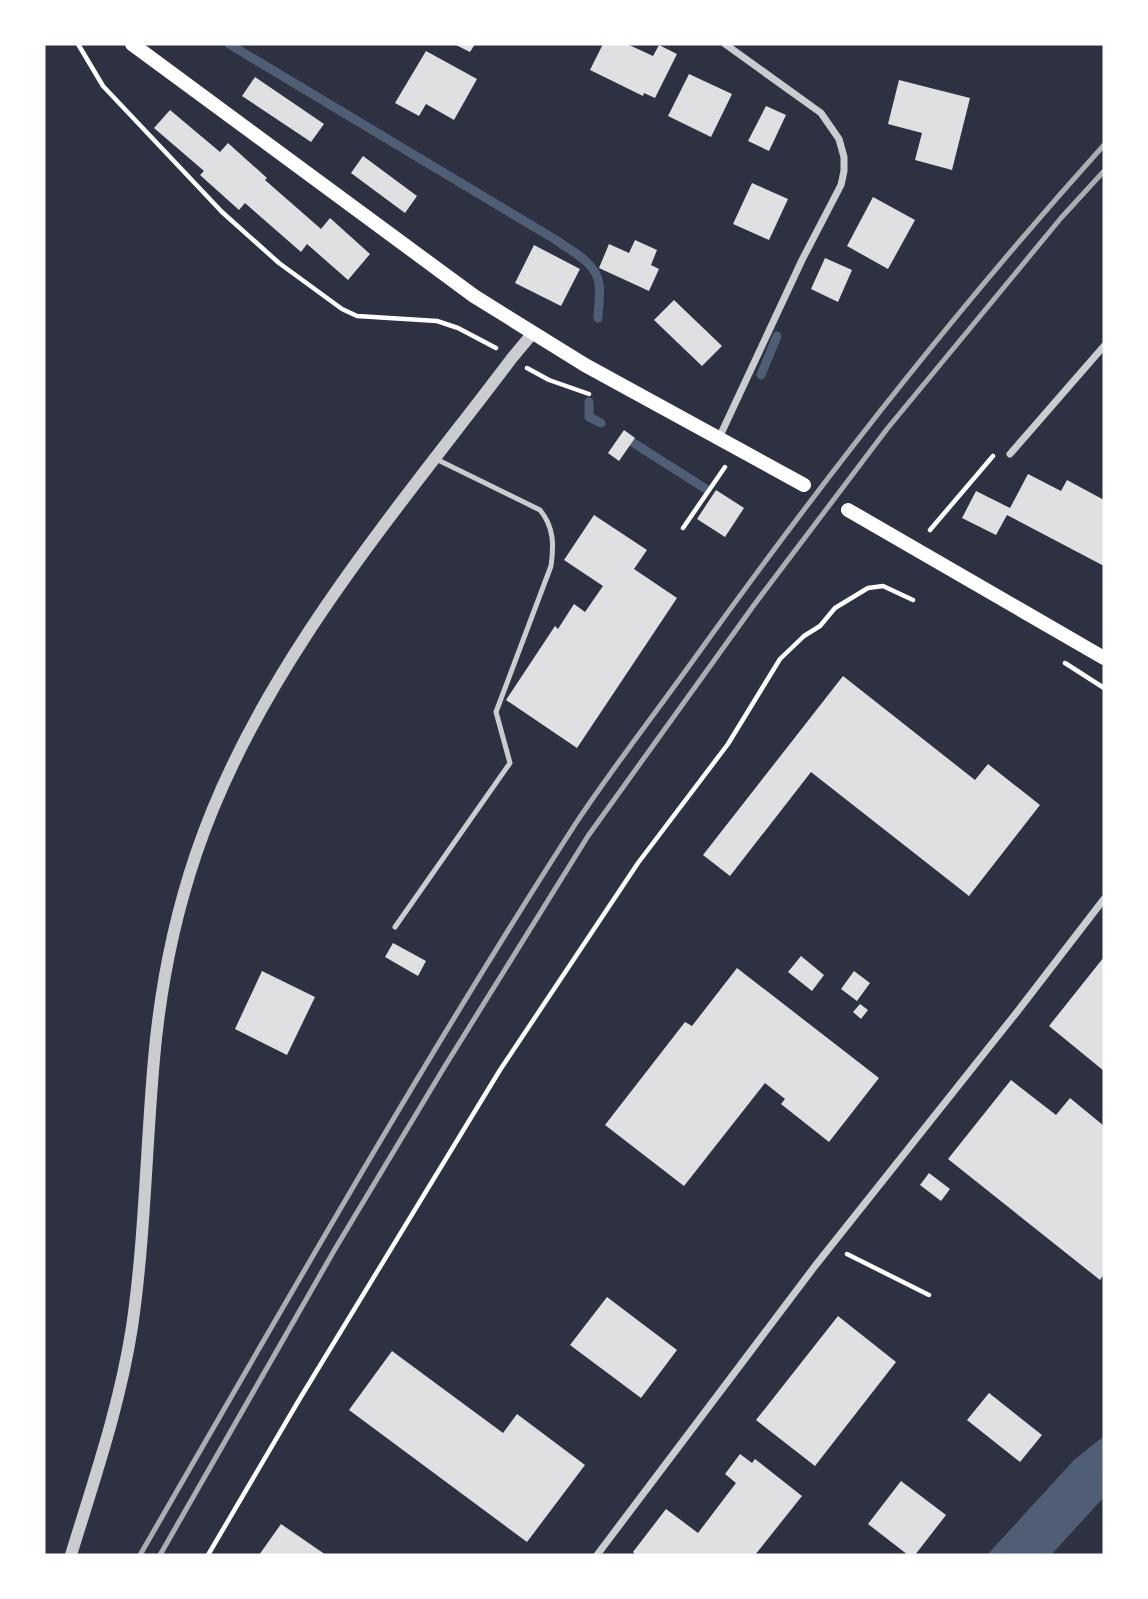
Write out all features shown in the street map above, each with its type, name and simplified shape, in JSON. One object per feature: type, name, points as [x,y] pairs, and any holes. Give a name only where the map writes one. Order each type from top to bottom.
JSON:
[{"type":"main road","points":[[132,44],[414,254],[533,334],[602,375],[804,485]]},
{"type":"main road","points":[[848,510],[1104,658]]},
{"type":"street","points":[[719,438],[802,260],[841,185],[845,171],[839,139],[821,113],[725,44]]},
{"type":"street","points":[[71,1555],[114,1415],[124,1370],[141,1245],[157,1035],[171,949],[195,856],[211,812],[273,687],[320,615],[435,459],[533,334]]},
{"type":"street","points":[[1010,454],[1104,346]]},
{"type":"street","points":[[597,1555],[830,1246],[1104,899]]},
{"type":"lane","points":[[394,927],[510,763],[496,712],[551,566],[553,551],[550,526],[540,510],[435,459]]},
{"type":"path","points":[[78,44],[103,86],[222,212],[279,263],[342,309],[357,316],[437,321],[458,327],[538,375],[582,391]]},
{"type":"path","points":[[930,530],[1000,448],[1010,454]]},
{"type":"path","points":[[683,528],[725,467]]},
{"type":"path","points":[[208,1555],[500,1070],[638,863],[728,744],[780,659],[804,636],[820,626],[835,608],[868,588],[883,586],[913,600]]},
{"type":"path","points":[[830,1246],[929,1295]]},
{"type":"water","points":[[1104,1436],[1104,1497],[1051,1555],[987,1555],[1074,1460]]},
{"type":"building","points":[[454,44],[475,44],[470,52]]},
{"type":"building","points":[[603,44],[627,44],[653,56],[659,45],[677,54],[655,98],[644,93],[643,96],[590,70]]},
{"type":"building","points":[[426,51],[477,79],[454,120],[426,104],[419,116],[395,103]]},
{"type":"building","points":[[689,74],[732,94],[711,137],[668,116]]},
{"type":"building","points":[[255,77],[324,124],[311,142],[242,96]]},
{"type":"building","points":[[899,80],[970,98],[952,170],[915,160],[922,133],[888,124]]},
{"type":"building","points":[[766,106],[786,115],[769,151],[748,141]]},
{"type":"building","points":[[170,110],[220,152],[228,143],[321,229],[330,218],[370,254],[348,280],[307,244],[301,252],[245,203],[239,210],[200,175],[204,171],[154,128]]},
{"type":"building","points":[[363,156],[417,196],[405,213],[351,173]]},
{"type":"building","points":[[752,183],[788,199],[769,240],[733,224]]},
{"type":"building","points":[[873,197],[915,220],[888,269],[847,246]]},
{"type":"building","points":[[635,240],[657,250],[651,265],[659,269],[649,291],[599,268],[609,244],[629,253]]},
{"type":"building","points":[[534,245],[580,269],[561,306],[515,283]]},
{"type":"building","points":[[825,258],[852,270],[838,302],[811,289]]},
{"type":"building","points":[[674,300],[722,346],[702,366],[654,320]]},
{"type":"building","points":[[624,430],[635,438],[619,461],[608,453]]},
{"type":"building","points":[[1028,474],[1061,491],[1067,480],[1104,500],[1104,566],[1007,515],[996,535],[962,518],[976,491],[1010,508]]},
{"type":"building","points":[[716,490],[744,508],[725,537],[697,519]]},
{"type":"building","points":[[594,515],[647,550],[634,569],[677,598],[577,748],[506,700],[555,626],[558,629],[574,604],[585,612],[603,586],[564,560]]},
{"type":"building","points":[[843,676],[975,780],[988,764],[1040,805],[969,896],[811,772],[730,876],[703,855]]},
{"type":"building","points":[[393,943],[426,961],[418,976],[385,957]]},
{"type":"building","points":[[801,956],[824,975],[812,991],[788,972]]},
{"type":"building","points":[[1104,957],[1104,1071],[1049,1026]]},
{"type":"building","points":[[737,968],[879,1078],[829,1142],[781,1104],[785,1099],[765,1083],[684,1186],[605,1125],[685,1022],[692,1026]]},
{"type":"building","points":[[262,971],[315,997],[287,1055],[235,1029]]},
{"type":"building","points":[[854,971],[870,983],[857,1001],[841,989]]},
{"type":"building","points":[[860,1004],[868,1010],[861,1019],[853,1012]]},
{"type":"building","points":[[1011,1080],[1056,1115],[1070,1098],[1104,1126],[1104,1274],[1100,1280],[948,1159]]},
{"type":"building","points":[[929,1173],[950,1189],[941,1201],[920,1185]]},
{"type":"building","points":[[607,1297],[677,1350],[641,1398],[570,1345]]},
{"type":"building","points":[[838,1316],[896,1362],[815,1466],[756,1420]]},
{"type":"building","points":[[392,1351],[503,1433],[517,1414],[585,1465],[527,1542],[349,1410]]},
{"type":"building","points":[[989,1393],[1042,1435],[1020,1462],[967,1420]]},
{"type":"building","points":[[740,1454],[752,1463],[755,1459],[802,1496],[755,1555],[636,1555],[633,1552],[666,1509],[698,1533],[736,1483],[725,1474]]},
{"type":"building","points":[[901,1481],[946,1515],[915,1555],[908,1555],[868,1524]]},
{"type":"building","points":[[281,1524],[326,1555],[259,1555]]},
{"type":"waterway","points":[[229,44],[576,253],[594,270],[597,277],[600,292],[598,318]]},
{"type":"waterway","points":[[761,375],[777,336]]},
{"type":"waterway","points":[[589,402],[589,417],[601,423]]},
{"type":"waterway","points":[[632,442],[706,489]]},
{"type":"railway","points":[[140,1555],[408,1095],[590,802],[745,589],[893,394],[997,268],[1104,145]]},
{"type":"railway","points":[[160,1555],[335,1249],[588,836],[754,605],[887,429],[1061,218],[1104,171]]}]
